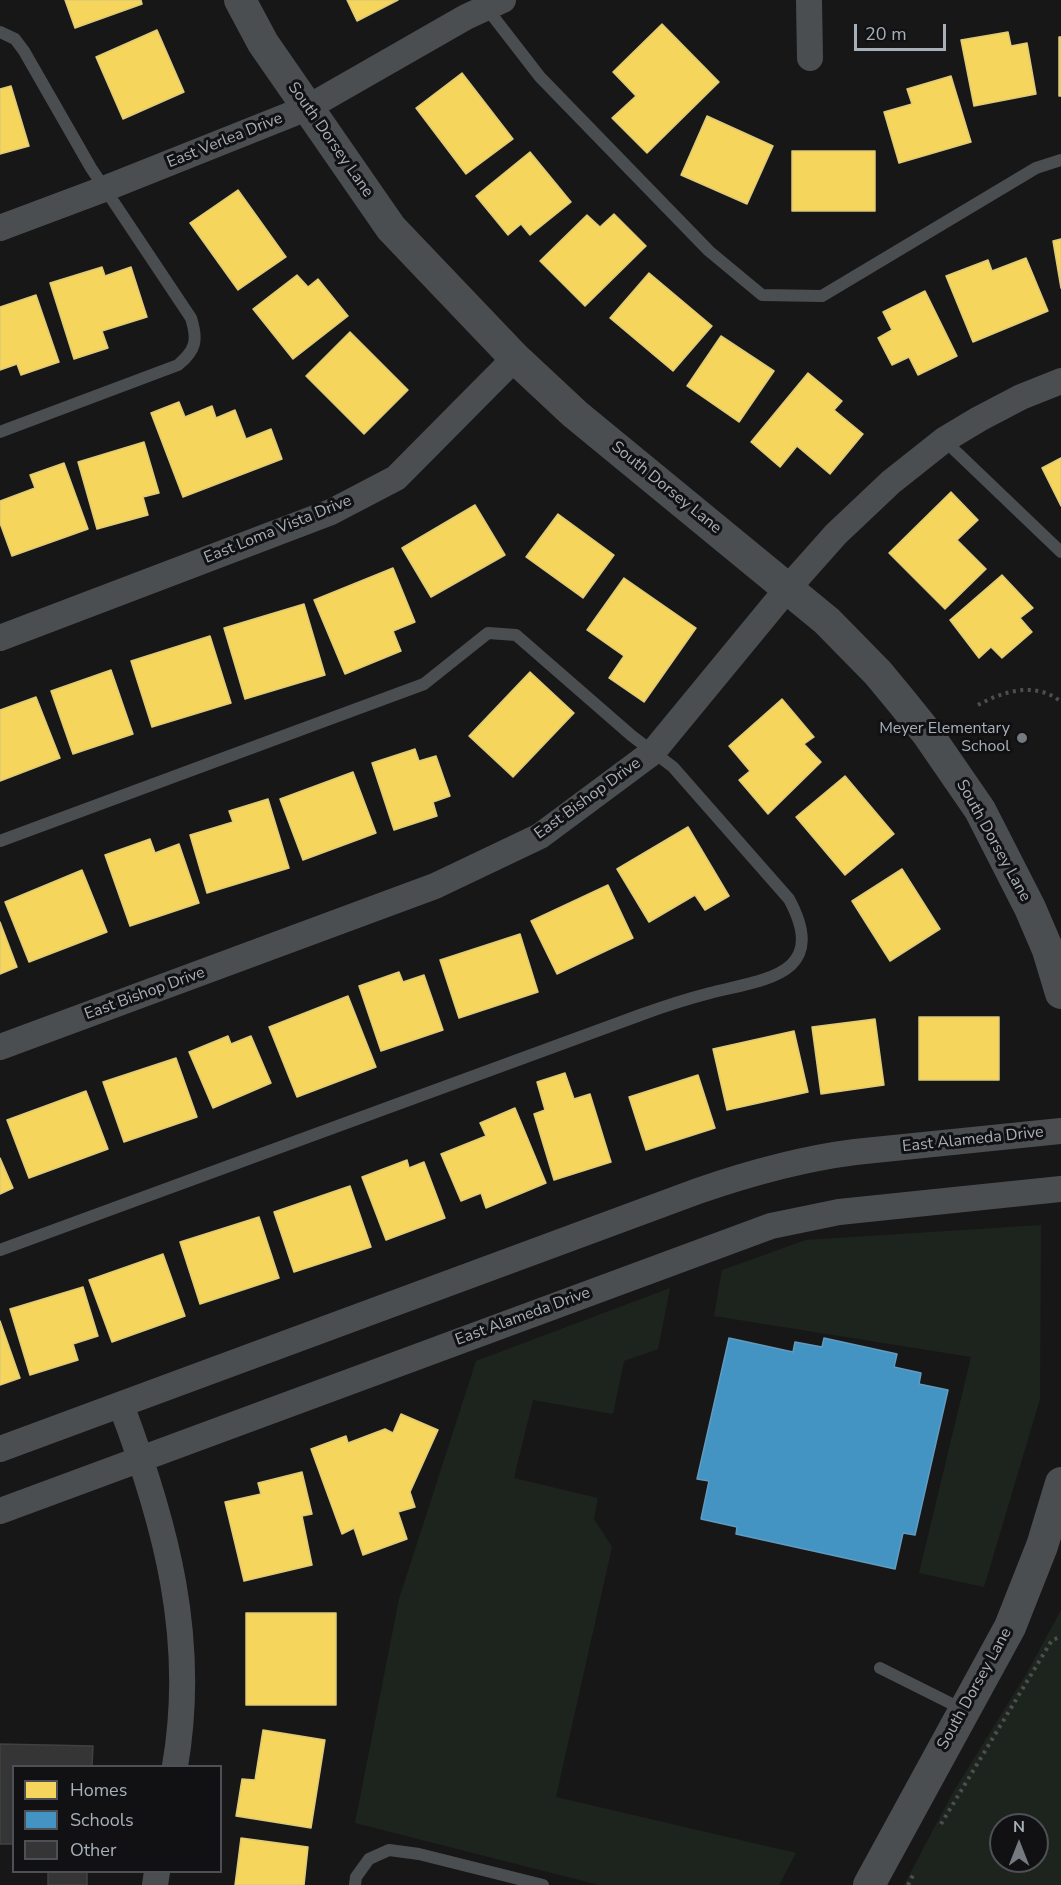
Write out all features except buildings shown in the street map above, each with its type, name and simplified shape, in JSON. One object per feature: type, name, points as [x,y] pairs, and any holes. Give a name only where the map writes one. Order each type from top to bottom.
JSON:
[{"type":"street","name":"South Dorsey Lane","points":[[240,0],[263,43],[391,228],[515,358],[575,414],[827,621],[878,673],[927,733],[980,810],[1025,898],[1047,950],[1061,993]]},
{"type":"street","points":[[809,0],[810,58]]},
{"type":"street","name":"East Verlea Drive","points":[[0,228],[307,108],[490,2]]},
{"type":"street","name":"East Loma Vista Drive","points":[[0,638],[331,512],[396,478],[515,358]]},
{"type":"street","name":"East Bishop Drive","points":[[0,1047],[435,886],[540,836],[652,752],[788,588],[864,507],[917,460],[944,440],[1021,397],[1061,381]]},
{"type":"street","name":"East Alameda Drive","points":[[0,1449],[686,1195],[763,1169],[855,1152],[1061,1131]]},
{"type":"street","name":"East Alameda Drive","points":[[0,1511],[771,1226],[839,1212],[1061,1190]]},
{"type":"street","points":[[121,1405],[141,1459],[162,1530],[177,1598],[181,1632],[182,1695],[175,1765]]},
{"type":"street","name":"South Dorsey Lane","points":[[869,1885],[1014,1618],[1042,1546],[1061,1483]]},
{"type":"lane","points":[[490,2],[540,77],[710,251],[762,295],[822,296],[1036,168],[1061,160]]},
{"type":"lane","points":[[0,32],[15,39],[24,51],[104,189],[191,318],[195,330],[195,345],[189,356],[178,365],[0,432]]},
{"type":"lane","points":[[944,440],[1061,552]]},
{"type":"lane","points":[[0,841],[424,684],[488,633],[516,635],[673,768],[789,899],[801,931],[800,950],[792,965],[780,975],[643,1014],[0,1250]]},
{"type":"lane","points":[[880,1668],[964,1710]]},
{"type":"lane","points":[[355,1885],[356,1877],[369,1859],[389,1850],[419,1854],[543,1885]]},
{"type":"path","points":[[978,705],[1014,690],[1037,690],[1061,702]]},
{"type":"path","points":[[937,1831],[1052,1640],[1061,1637]]},
{"type":"path","points":[[908,1885],[917,1867]]},
{"type":"shaded area","points":[[1041,1225],[1040,1399],[984,1587],[919,1573],[971,1357],[714,1316],[722,1270],[806,1240]]},
{"type":"shaded area","points":[[670,1288],[658,1349],[624,1361],[613,1414],[533,1400],[514,1478],[598,1498],[594,1519],[612,1547],[556,1797],[796,1853],[779,1885],[599,1885],[355,1823],[399,1599],[476,1361]]},
{"type":"shaded area","points":[[1061,1610],[1061,1885],[904,1885],[952,1794],[1028,1671]]},
{"type":"place","name":"Meyer Elementary School","points":[[1022,738]]}]
